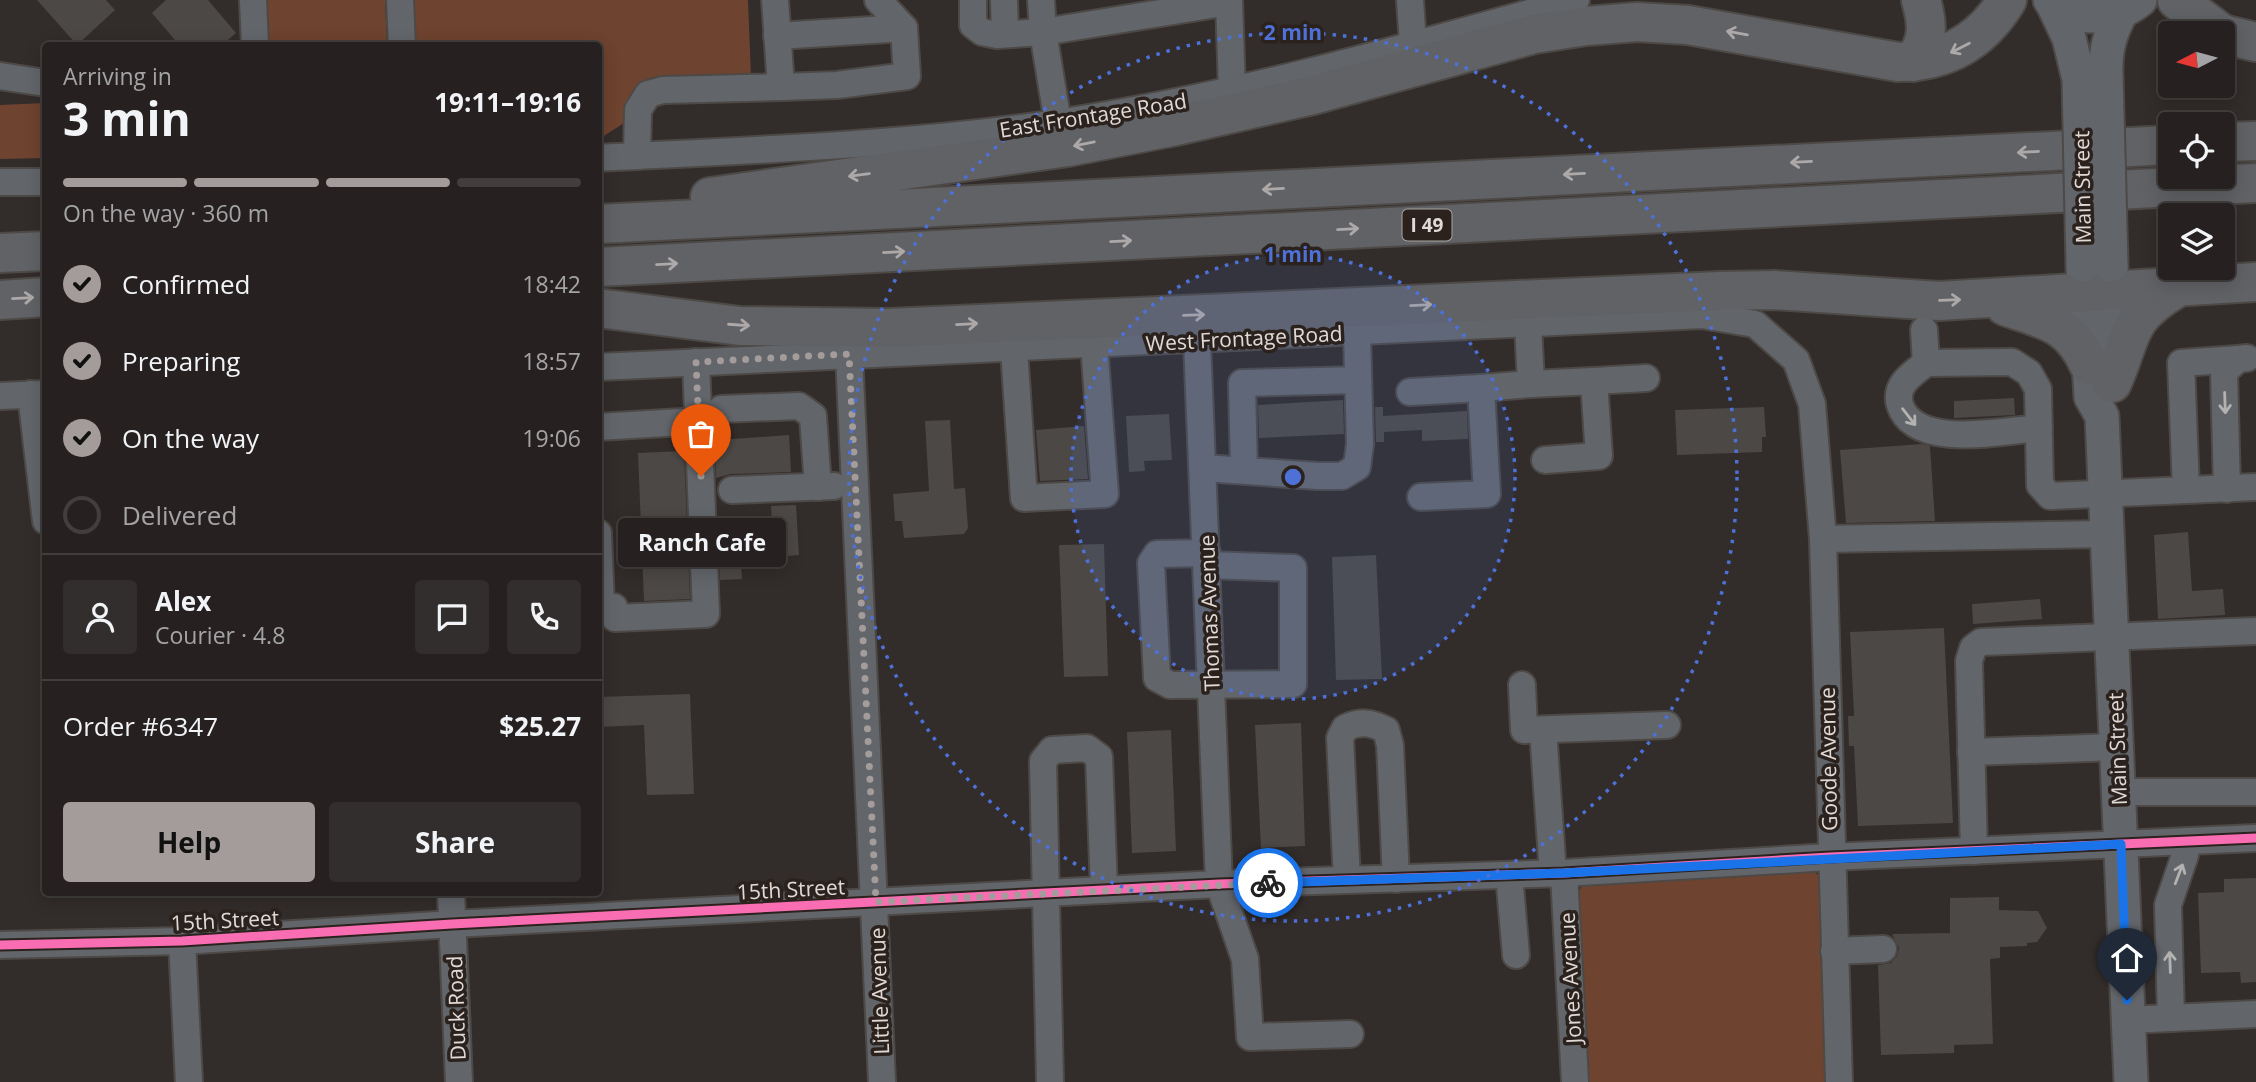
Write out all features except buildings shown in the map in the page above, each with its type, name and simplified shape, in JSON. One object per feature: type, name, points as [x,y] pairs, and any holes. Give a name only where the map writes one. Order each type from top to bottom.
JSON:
[{"type":"highway","points":[[1913,62],[1923,48],[1927,31],[1921,0]]},
{"type":"highway","points":[[602,214],[760,189],[1068,147],[1313,95],[1534,34],[1586,26],[1637,22],[1688,25],[1898,62],[1913,62],[1945,55],[1974,40],[1985,30],[2007,0]]},
{"type":"highway","points":[[2177,0],[2205,21]]},
{"type":"highway","points":[[2235,37],[2256,42]]},
{"type":"highway","points":[[2235,142],[2256,141]]},
{"type":"highway","name":"I 49","points":[[602,224],[2158,146]]},
{"type":"highway","name":"I 49","points":[[602,267],[2256,183]]},
{"type":"highway","points":[[0,253],[42,251]]},
{"type":"highway","points":[[602,309],[740,326],[889,328],[1720,291],[1775,290],[1919,300],[1990,299],[2098,279],[2175,289],[2256,282]]},
{"type":"highway","points":[[2101,388],[2134,325],[2153,304],[2175,289]]},
{"type":"highway","points":[[0,300],[42,297]]},
{"type":"highway","points":[[1990,299],[2057,325],[2077,343],[2101,388]]},
{"type":"main road","points":[[2051,1],[2084,16],[2102,16],[2131,5]]},
{"type":"main road","name":"Main Street","points":[[2051,1],[2092,78]]},
{"type":"main road","name":"Main Street","points":[[2130,1082],[2104,494],[2092,78],[2105,51],[2109,33],[2131,5]]},
{"type":"street","points":[[253,0],[255,42]]},
{"type":"street","points":[[400,0],[402,42]]},
{"type":"street","points":[[775,0],[780,87]]},
{"type":"street","points":[[637,156],[638,110],[648,94],[663,90],[837,85],[907,76],[904,28],[877,0]]},
{"type":"street","points":[[973,0],[973,25],[982,32],[1005,34],[1043,32],[1229,1],[1232,91]]},
{"type":"street","points":[[1004,0],[1005,34]]},
{"type":"street","points":[[1041,0],[1043,32],[1058,123]]},
{"type":"street","points":[[1410,0],[1413,46]]},
{"type":"street","name":"East Frontage Road","points":[[602,158],[858,145],[1058,123],[1232,91],[1413,46],[1576,0]]},
{"type":"street","points":[[777,36],[904,28]]},
{"type":"street","points":[[0,76],[42,82]]},
{"type":"street","points":[[0,182],[42,182]]},
{"type":"street","name":"West Frontage Road","points":[[602,367],[1197,341],[1702,315],[1755,324],[1796,360],[1812,404],[1814,435]]},
{"type":"street","points":[[1528,324],[1531,384]]},
{"type":"street","points":[[1924,330],[1926,363]]},
{"type":"street","points":[[1204,468],[1318,477],[1342,476],[1357,467],[1360,444],[1357,333]]},
{"type":"street","name":"Thomas Avenue","points":[[1197,341],[1219,884],[1245,959],[1250,1037],[1350,1034]]},
{"type":"street","points":[[1014,349],[1024,498],[1105,494],[1094,344]]},
{"type":"street","name":"Little Avenue","points":[[849,354],[876,902],[882,1082]]},
{"type":"street","points":[[2227,489],[2224,372],[2247,358]]},
{"type":"street","points":[[2186,490],[2181,363],[2247,358]]},
{"type":"street","points":[[602,607],[614,607],[615,618],[706,614],[710,415],[696,362]]},
{"type":"street","points":[[2039,429],[1937,435],[1918,428],[1903,412],[1899,402],[1899,390],[1907,378],[1926,363],[2012,362],[2029,373],[2038,389],[2039,429],[2040,485],[2050,496],[2256,487]]},
{"type":"street","points":[[1410,392],[1646,378]]},
{"type":"street","points":[[1244,470],[1242,383],[1358,380]]},
{"type":"street","points":[[1545,460],[1599,456],[1594,381]]},
{"type":"street","points":[[1421,497],[1487,494],[1481,388]]},
{"type":"street","points":[[0,396],[38,394],[42,455]]},
{"type":"street","points":[[602,427],[799,406],[813,416],[818,486]]},
{"type":"street","points":[[815,432],[854,430]]},
{"type":"street","name":"Goode Avenue","points":[[1814,435],[1823,539],[1830,857],[1839,1082]]},
{"type":"street","points":[[732,490],[857,485]]},
{"type":"street","points":[[1823,539],[2106,534]]},
{"type":"street","points":[[1157,554],[1293,568],[1293,684],[1212,687],[1170,685],[1157,678],[1151,563],[1157,554]]},
{"type":"street","points":[[1974,850],[1969,661],[1973,648],[1992,639],[2256,631]]},
{"type":"street","points":[[1522,685],[1524,730],[1667,725]]},
{"type":"street","points":[[1347,880],[1340,738],[1345,728],[1356,723],[1373,723],[1386,730],[1390,745],[1396,879]]},
{"type":"street","name":"Jones Avenue","points":[[1543,730],[1576,1082]]},
{"type":"street","points":[[1971,752],[2117,747]]},
{"type":"street","points":[[1050,1082],[1042,761],[1052,750],[1087,748],[1098,757],[1104,890]]},
{"type":"street","points":[[2119,792],[2256,792]]},
{"type":"street","name":"15th Street","points":[[0,945],[182,941],[452,924],[571,905],[876,902],[1219,884],[1558,873],[1830,857],[2256,838]]},
{"type":"street","points":[[2171,1018],[2168,905],[2185,856],[2187,841]]},
{"type":"street","points":[[1509,875],[1516,955]]},
{"type":"street","name":"Duck Road","points":[[451,896],[459,1082]]},
{"type":"street","points":[[2123,906],[2168,905]]},
{"type":"street","points":[[182,941],[189,1082]]},
{"type":"street","points":[[1834,951],[1883,949]]},
{"type":"street","points":[[2128,1020],[2256,1014]]},
{"type":"shaded area","points":[[265,0],[385,0],[387,42],[266,42]]},
{"type":"shaded area","points":[[411,0],[748,0],[751,77],[628,104],[624,123],[602,137],[602,42],[412,42]]},
{"type":"shaded area","points":[[42,103],[42,158],[0,159],[0,105]]},
{"type":"shaded area","points":[[1815,872],[1823,880],[1830,1082],[1587,1082],[1576,899],[1582,885],[1588,881]]},
{"type":"cycle path","points":[[0,945],[182,941],[452,924],[1219,884],[1564,873],[1830,857],[2256,838]]},
{"type":"way so far","points":[[701,476],[696,362],[849,354],[876,902],[1268,883]]},
{"type":"place","name":"Ranch Cafe","points":[[701,476]]},
{"type":"route","points":[[1268,883],[1564,873],[1830,857],[2121,844],[2127,1000]]}]
